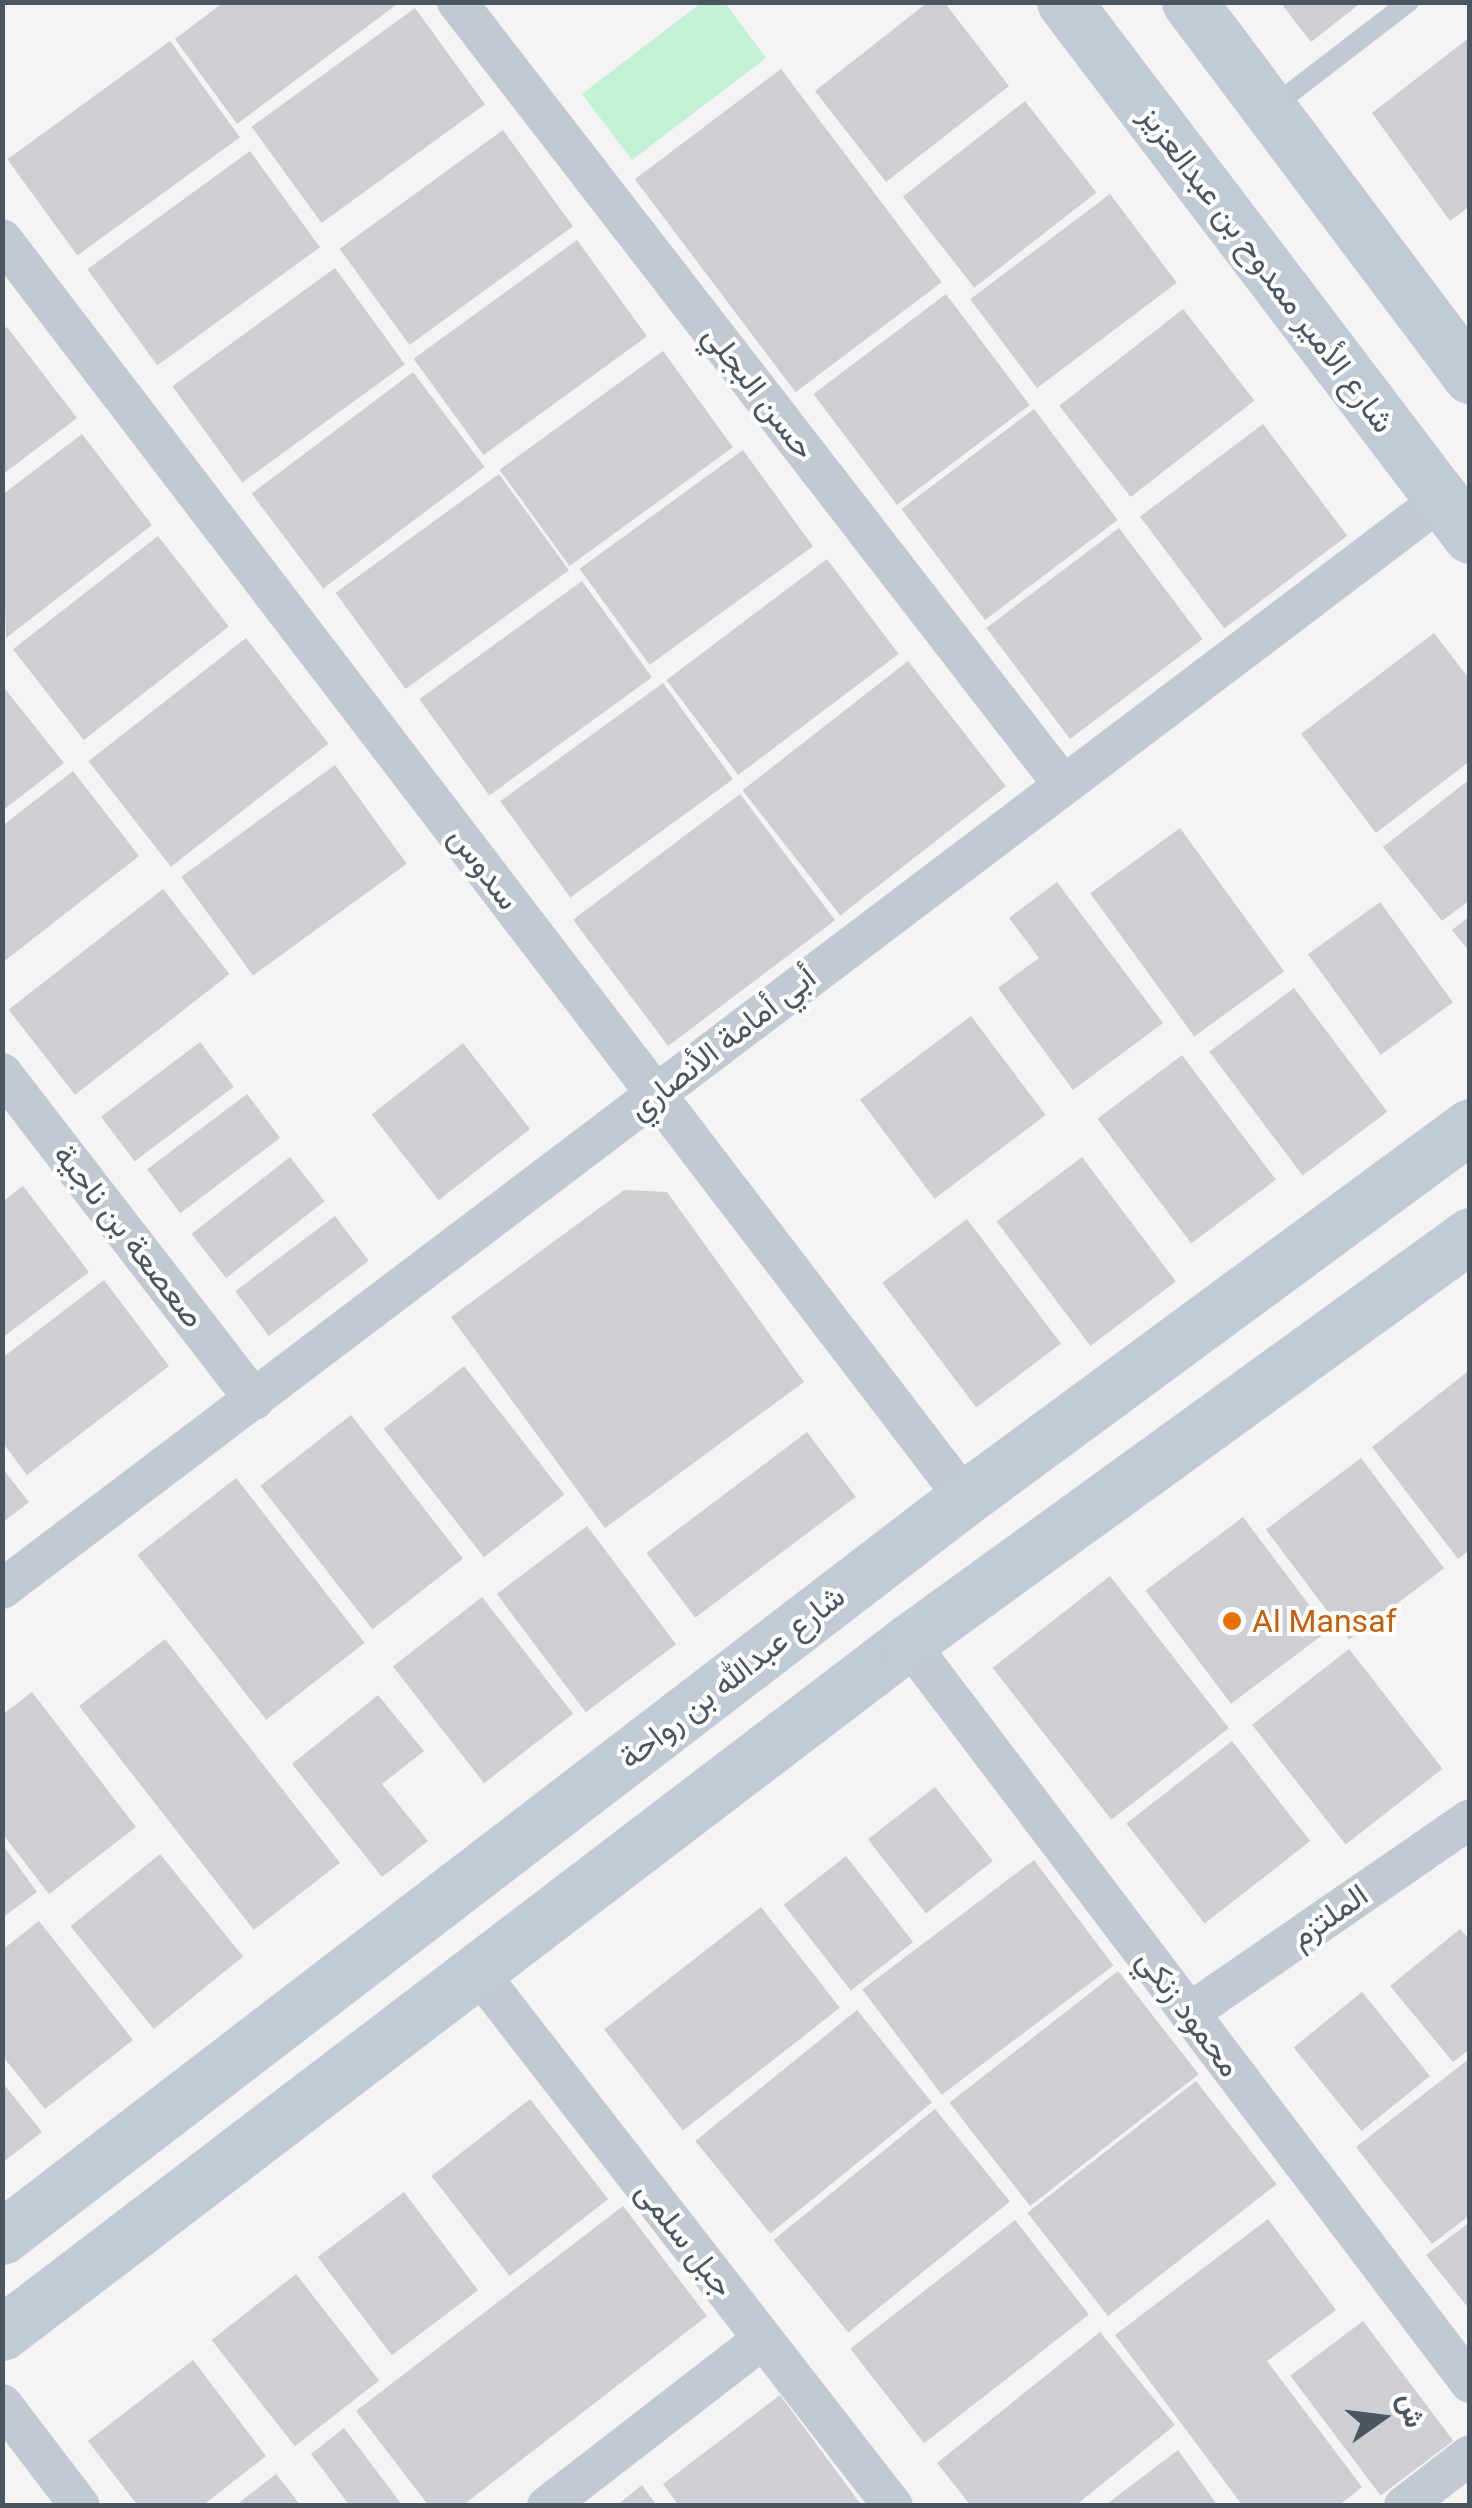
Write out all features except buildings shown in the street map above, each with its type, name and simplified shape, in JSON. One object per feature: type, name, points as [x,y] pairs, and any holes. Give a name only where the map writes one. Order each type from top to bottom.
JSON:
[{"type":"street","name":"حسن البجلي","points":[[457,2],[1061,782]]},
{"type":"street","name":"شارع الأمير ممدوح بن عبدالعزيز","points":[[1064,2],[1456,518]]},
{"type":"street","points":[[1189,2],[1470,376]]},
{"type":"street","name":"سدوس","points":[[2,238],[965,1498]]},
{"type":"street","name":"أبي أمامة الأنصاري","points":[[2,1589],[255,1400],[1061,782],[1456,518]]},
{"type":"street","name":"صعصعة بن ناجية","points":[[2,1073],[255,1400]]},
{"type":"street","name":"شارع عبدالله بن رواحة","points":[[2,2237],[965,1498],[1470,1126]]},
{"type":"street","points":[[2,2333],[908,1642],[1470,1235]]},
{"type":"street","name":"محمود زنكي","points":[[908,1642],[1470,2383]]},
{"type":"street","name":"الملتزم","points":[[1189,2013],[1470,1819]]},
{"type":"street","name":"جبل سلمى","points":[[478,1972],[893,2506]]},
{"type":"street","points":[[547,2506],[763,2339]]},
{"type":"street","points":[[2,2404],[80,2506]]},
{"type":"street","points":[[1404,2506],[1470,2454]]},
{"type":"lane","points":[[1271,108],[1409,2]]},
{"type":"green space","points":[[701,3],[725,3],[766,58],[632,160],[582,94]]},
{"type":"place","name":"Al Mansaf","points":[[1232,1621]]}]
